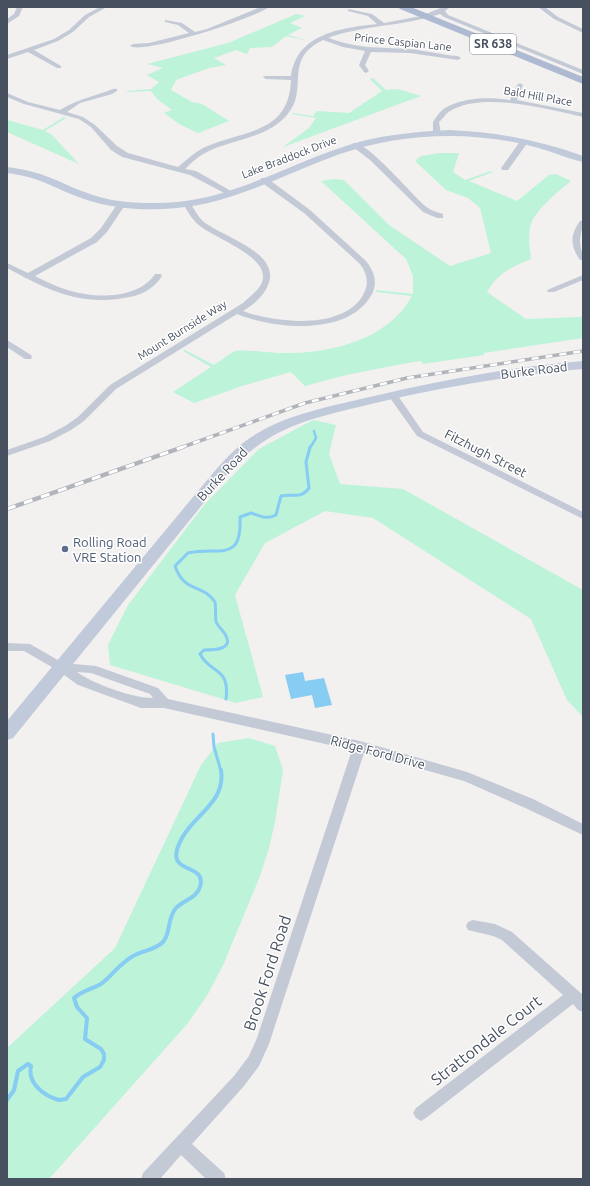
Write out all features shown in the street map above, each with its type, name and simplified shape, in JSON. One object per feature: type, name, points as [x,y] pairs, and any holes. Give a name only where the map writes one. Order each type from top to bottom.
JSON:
[{"type":"main road","name":"SR 638","points":[[403,7],[436,11],[583,81]]},
{"type":"main road","name":"SR 638","points":[[415,7],[436,11],[583,77]]},
{"type":"street","points":[[7,22],[17,14],[20,7]]},
{"type":"street","points":[[7,57],[63,37],[87,16],[104,7]]},
{"type":"street","points":[[134,46],[149,45],[195,34],[218,27],[266,7]]},
{"type":"street","points":[[541,7],[556,18],[583,31]]},
{"type":"street","points":[[350,10],[370,15],[382,25]]},
{"type":"street","points":[[180,169],[202,151],[252,135],[280,119],[290,107],[296,63],[300,55],[310,45],[323,38],[345,31],[409,21],[436,11],[583,72]]},
{"type":"street","points":[[167,21],[180,24],[195,34]]},
{"type":"street","name":"Prince Caspian Lane","points":[[323,38],[345,46],[369,50],[410,51],[444,58],[458,58]]},
{"type":"street","points":[[30,50],[59,67]]},
{"type":"street","points":[[366,71],[362,65],[369,50]]},
{"type":"street","points":[[266,77],[295,78]]},
{"type":"street","points":[[513,101],[520,85]]},
{"type":"street","points":[[62,112],[78,102],[110,94],[115,90]]},
{"type":"street","points":[[7,95],[30,104],[62,112],[87,121],[114,148],[125,155],[198,175],[228,193]]},
{"type":"street","name":"Bald Hill Place","points":[[437,134],[436,126],[438,119],[444,113],[454,107],[480,101],[513,101],[583,115]]},
{"type":"street","name":"Lake Braddock Drive","points":[[7,170],[39,177],[85,196],[121,205],[156,206],[187,204],[228,193],[356,145],[400,137],[437,134],[483,136],[524,142],[554,149],[583,159]]},
{"type":"street","points":[[505,168],[524,142]]},
{"type":"street","points":[[356,145],[373,158],[426,210],[440,216]]},
{"type":"street","points":[[236,311],[278,323],[300,324],[322,321],[341,315],[357,307],[367,296],[371,284],[368,270],[307,209],[264,180]]},
{"type":"street","name":"Mount Burnside Way","points":[[7,453],[47,439],[68,428],[86,415],[113,387],[236,311],[254,298],[263,289],[267,277],[262,262],[252,252],[202,224],[187,204]]},
{"type":"street","points":[[29,276],[94,240],[104,230],[121,205]]},
{"type":"street","points":[[583,223],[577,232],[575,241],[578,251],[583,258]]},
{"type":"street","points":[[7,265],[70,296],[88,298],[103,299],[123,296],[140,291],[150,286],[158,276]]},
{"type":"street","points":[[551,290],[583,277]]},
{"type":"street","points":[[7,343],[28,357]]},
{"type":"street","name":"Burke Road","points":[[7,733],[158,548],[238,454],[263,436],[293,422],[332,410],[393,395],[503,373],[583,365]]},
{"type":"street","name":"Fitzhugh Street","points":[[393,395],[404,413],[420,434],[583,516]]},
{"type":"street","name":"Ridge Ford Drive","points":[[7,647],[26,647],[61,667],[82,682],[141,703],[164,703],[360,746],[467,777],[528,803],[583,830]]},
{"type":"street","name":"Brook Ford Road","points":[[149,1179],[239,1081],[254,1061],[264,1039],[360,746]]},
{"type":"street","points":[[473,926],[495,930],[507,936],[578,1000]]},
{"type":"street","name":"Strattondale Court","points":[[421,1113],[578,1000]]},
{"type":"street","points":[[182,1144],[218,1179]]},
{"type":"green space","points":[[296,14],[305,16],[290,23],[302,28],[288,35],[309,41],[286,36],[272,47],[250,48],[247,54],[236,50],[214,58],[226,65],[209,68],[176,80],[171,90],[192,102],[202,104],[229,121],[198,133],[179,124],[164,113],[172,110],[157,99],[151,91],[127,92],[151,89],[159,82],[147,75],[163,68],[147,64],[228,43]]},
{"type":"green space","points":[[373,78],[386,90],[398,89],[421,96],[283,147],[309,128],[316,118],[292,114],[293,113],[313,116],[317,111],[349,113],[382,91],[370,79]]},
{"type":"green space","points":[[64,117],[66,118],[45,131],[52,135],[79,164],[7,132],[7,120],[43,130]]},
{"type":"green space","points":[[440,153],[459,153],[453,172],[465,180],[491,171],[493,172],[469,181],[517,201],[549,175],[556,174],[571,181],[547,202],[532,222],[529,236],[531,259],[506,271],[491,285],[487,292],[526,319],[580,317],[583,315],[583,338],[423,364],[421,361],[406,363],[305,386],[291,372],[242,386],[194,403],[173,392],[211,367],[183,351],[185,350],[214,365],[235,351],[244,350],[299,353],[337,347],[355,342],[388,324],[401,311],[412,296],[376,292],[376,290],[413,294],[413,276],[406,259],[321,181],[333,179],[344,180],[389,225],[450,266],[491,253],[480,208],[468,198],[446,190],[415,161],[421,156]]},
{"type":"green space","points":[[313,420],[336,425],[329,454],[340,484],[403,489],[583,590],[583,717],[567,700],[531,619],[373,518],[325,511],[265,543],[235,595],[263,697],[236,703],[110,665],[108,645],[128,605],[205,504],[259,449]]},
{"type":"green space","points":[[249,738],[275,746],[283,770],[275,822],[260,876],[224,963],[208,994],[188,1023],[49,1179],[7,1179],[7,1048],[115,948],[201,765],[218,743]]},
{"type":"water","points":[[303,672],[305,681],[324,678],[332,705],[315,708],[312,695],[291,699],[285,675]]},
{"type":"waterway","points":[[310,448],[316,438],[314,431]]},
{"type":"waterway","points":[[226,699],[225,681],[200,654],[204,650],[222,648],[227,643],[225,634],[216,621],[215,602],[205,592],[183,580],[175,566],[188,553],[199,551],[219,551],[233,547],[240,532],[240,517],[251,513],[264,517],[276,515],[281,496],[299,495],[306,492],[309,488],[306,462],[310,447]]},
{"type":"waterway","points":[[213,734],[214,747],[221,771]]},
{"type":"waterway","points":[[7,1100],[14,1090],[18,1071],[28,1064],[31,1066],[30,1072],[34,1083],[38,1088],[42,1092],[59,1100],[66,1099],[83,1077],[100,1067],[104,1060],[104,1054],[101,1049],[85,1039],[87,1018],[77,1007],[74,998],[101,984],[133,956],[160,945],[167,934],[173,912],[179,905],[196,894],[198,891],[201,879],[192,870],[180,864],[177,859],[177,850],[182,838],[208,807],[219,791],[221,771]]},
{"type":"railway","points":[[180,448],[305,403],[407,378],[583,351]]},
{"type":"railway","points":[[7,509],[183,447]]},
{"type":"place","name":"Rolling Road VRE Station","points":[[65,549]]}]
